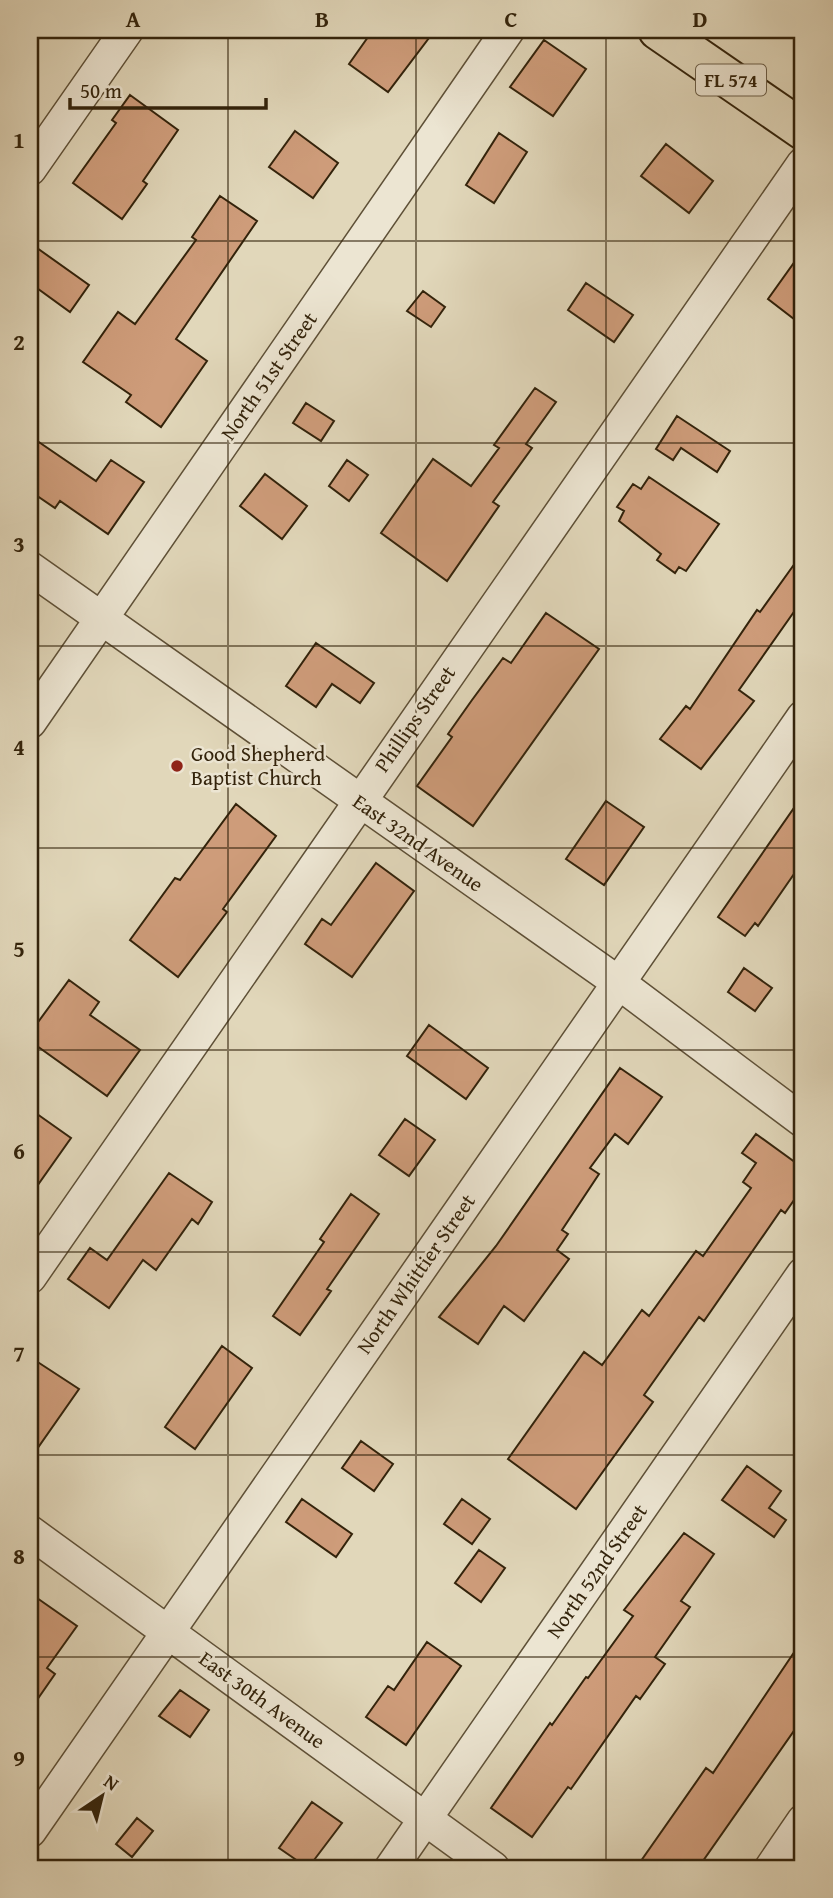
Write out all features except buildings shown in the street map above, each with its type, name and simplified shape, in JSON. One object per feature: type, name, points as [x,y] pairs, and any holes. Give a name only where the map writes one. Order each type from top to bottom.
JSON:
[{"type":"main road","name":"FL 574","points":[[658,30],[803,130]]},
{"type":"street","points":[[30,169],[127,30]]},
{"type":"street","name":"North 51st Street","points":[[30,722],[508,30]]},
{"type":"street","name":"Phillips Street","points":[[30,1277],[357,802],[803,164]]},
{"type":"street","name":"East 32nd Avenue","points":[[30,568],[357,802],[619,983],[803,1121]]},
{"type":"street","name":"North Whittier Street","points":[[30,1831],[803,718]]},
{"type":"street","name":"North 52nd Street","points":[[391,1868],[803,1274]]},
{"type":"street","name":"East 30th Avenue","points":[[30,1532],[493,1868]]},
{"type":"street","points":[[771,1868],[803,1821]]},
{"type":"place","name":"Good Shepherd Baptist Church","points":[[177,766]]}]
